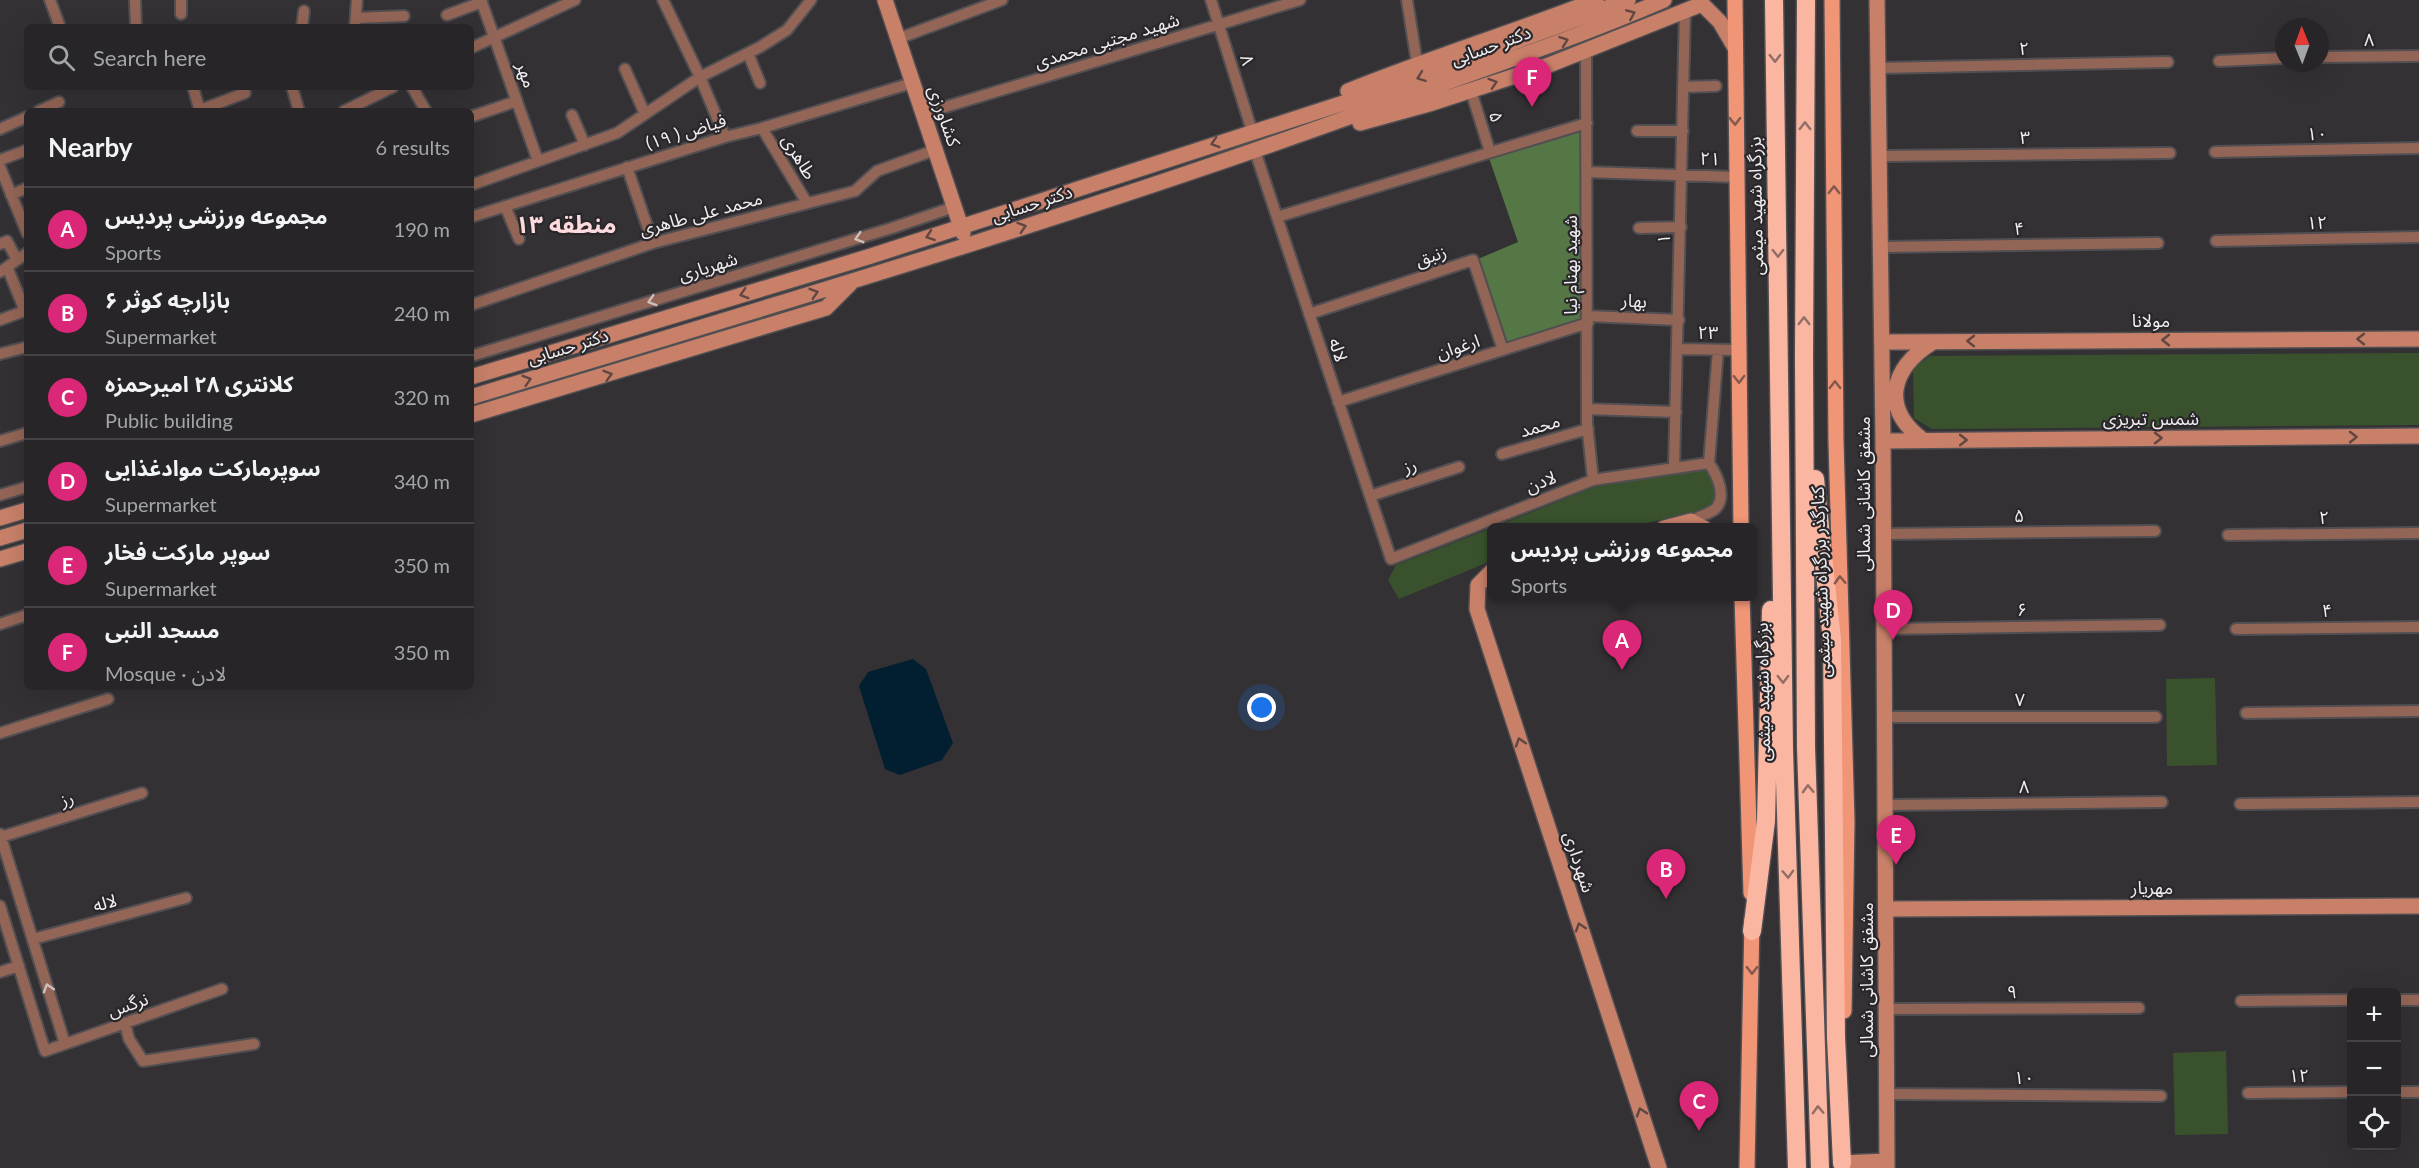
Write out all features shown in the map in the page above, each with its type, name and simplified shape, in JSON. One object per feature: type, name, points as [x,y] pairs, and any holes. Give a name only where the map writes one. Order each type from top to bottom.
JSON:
[{"type":"highway","name":"بزرگراه شهید میثمی","points":[[1774,0],[1784,749],[1797,1168]]},
{"type":"highway","points":[[1806,0],[1804,357],[1806,747],[1820,1168]]},
{"type":"highway","points":[[1752,931],[1766,821],[1773,409],[1779,357]]},
{"type":"highway","points":[[1804,357],[1832,640],[1836,1037],[1842,1166]]},
{"type":"main road","points":[[1735,0],[1741,523]]},
{"type":"main road","name":"کنارگذر بزرگراه شهید میثمی","points":[[1832,0],[1836,442],[1847,821],[1842,1166]]},
{"type":"main road","points":[[1742,601],[1752,931],[1747,1168]]},
{"type":"street","points":[[50,0],[59,24]]},
{"type":"street","points":[[135,0],[136,24]]},
{"type":"street","points":[[181,0],[181,14]]},
{"type":"street","points":[[357,0],[356,23],[404,16]]},
{"type":"street","points":[[474,46],[575,0]]},
{"type":"street","points":[[663,0],[700,77],[725,137]]},
{"type":"street","points":[[474,183],[617,134],[700,77],[787,30],[812,0]]},
{"type":"street","name":"کشاورزی","points":[[885,0],[967,245]]},
{"type":"street","points":[[897,39],[1002,0]]},
{"type":"street","name":"۸","points":[[1211,0],[1252,131]]},
{"type":"street","name":"شهید مجتبی محمدی","points":[[922,114],[1300,0]]},
{"type":"street","points":[[1407,0],[1417,63]]},
{"type":"street","points":[[1252,131],[1417,63],[1628,0]]},
{"type":"street","points":[[1595,9],[1664,0]]},
{"type":"street","name":"مشفق کاشانی شمالی","points":[[1877,0],[1880,68],[1883,342],[1887,1165]]},
{"type":"street","points":[[447,15],[481,1]]},
{"type":"street","name":"مهر","points":[[481,1],[538,161]]},
{"type":"street","points":[[1255,151],[1471,91],[1586,50],[1704,2],[1720,22],[1734,46]]},
{"type":"street","name":"دکتر حسابی","points":[[474,376],[871,256],[1399,85],[1595,9]]},
{"type":"street","name":"دکتر حسابی","points":[[474,396],[852,282],[1255,151],[1595,9]]},
{"type":"street","points":[[302,24],[304,11]]},
{"type":"street","name":"۱","points":[[1674,468],[1685,11]]},
{"type":"street","name":"شهید بهنام نیا","points":[[1586,50],[1587,409],[1593,480]]},
{"type":"street","points":[[747,53],[760,83]]},
{"type":"street","name":"۸","points":[[2329,57],[2419,56]]},
{"type":"street","points":[[2219,61],[2275,58]]},
{"type":"street","name":"۲","points":[[1880,68],[2168,62]]},
{"type":"street","points":[[625,69],[645,114]]},
{"type":"street","name":"فیاض ( ۱۹)","points":[[474,216],[725,137],[762,128],[912,82]]},
{"type":"street","points":[[1683,87],[1716,86]]},
{"type":"street","points":[[194,90],[199,108]]},
{"type":"street","points":[[293,90],[298,108]]},
{"type":"street","points":[[351,108],[387,90]]},
{"type":"street","points":[[414,90],[424,108]]},
{"type":"street","name":"۵","points":[[1471,91],[1490,152]]},
{"type":"street","points":[[208,108],[245,93]]},
{"type":"street","points":[[474,116],[517,101]]},
{"type":"street","points":[[45,108],[58,102]]},
{"type":"street","points":[[572,114],[585,145]]},
{"type":"street","points":[[0,129],[24,118]]},
{"type":"street","points":[[1277,218],[1587,123]]},
{"type":"street","name":"طاهری","points":[[762,128],[807,203]]},
{"type":"street","points":[[1637,131],[1683,131]]},
{"type":"street","name":"۱۰","points":[[2215,152],[2419,148]]},
{"type":"street","name":"محمد علی طاهری","points":[[474,304],[653,243],[855,191],[877,171],[935,150]]},
{"type":"street","points":[[0,160],[24,151]]},
{"type":"street","name":"لاله","points":[[1255,151],[1391,559]]},
{"type":"street","name":"۳","points":[[1881,156],[2170,153]]},
{"type":"street","points":[[0,167],[24,226]]},
{"type":"street","points":[[627,168],[653,243]]},
{"type":"street","name":"۲۱","points":[[1587,172],[1736,177]]},
{"type":"street","points":[[11,195],[24,189]]},
{"type":"street","points":[[505,206],[519,240]]},
{"type":"street","name":"شهریاری","points":[[474,355],[954,207]]},
{"type":"street","points":[[1639,228],[1681,227]]},
{"type":"street","name":"۱۲","points":[[2216,241],[2419,237]]},
{"type":"street","points":[[0,244],[7,241],[17,260]]},
{"type":"street","name":"۴","points":[[1882,247],[2158,243]]},
{"type":"street","points":[[24,255],[4,270],[24,307]]},
{"type":"street","name":"زنبق","points":[[1309,314],[1473,260],[1503,350]]},
{"type":"street","points":[[474,414],[826,308],[852,282]]},
{"type":"street","points":[[0,320],[24,312]]},
{"type":"street","name":"بهار","points":[[1588,319],[1679,320]]},
{"type":"street","name":"ارغوان","points":[[1338,402],[1503,350],[1588,319]]},
{"type":"street","name":"مولانا","points":[[1883,342],[2419,339]]},
{"type":"street","points":[[1923,440],[1907,429],[1899,415],[1897,380],[1906,363],[1933,342]]},
{"type":"street","points":[[0,354],[24,347]]},
{"type":"street","name":"۲۳","points":[[1678,349],[1738,350]]},
{"type":"street","points":[[1699,523],[1715,509],[1721,497],[1717,474],[1709,464],[1718,350]]},
{"type":"street","points":[[1587,409],[1676,412]]},
{"type":"street","name":"محمد","points":[[1502,454],[1588,429]]},
{"type":"street","points":[[0,441],[24,434]]},
{"type":"street","name":"شمس تبریزی","points":[[1883,441],[2419,436]]},
{"type":"street","name":"لادن","points":[[1391,559],[1593,480],[1709,464]]},
{"type":"street","name":"رز","points":[[1370,496],[1460,467]]},
{"type":"street","points":[[0,495],[24,488]]},
{"type":"street","points":[[0,518],[24,511]]},
{"type":"street","points":[[0,538],[24,531]]},
{"type":"street","name":"۵","points":[[1884,534],[2155,531]]},
{"type":"street","name":"۲","points":[[2229,536],[2419,533]]},
{"type":"street","points":[[0,559],[24,552]]},
{"type":"street","name":"شهرداری","points":[[1487,575],[1478,585],[1476,609],[1659,1168]]},
{"type":"street","points":[[0,624],[24,616]]},
{"type":"street","name":"۶","points":[[1884,628],[2160,625]]},
{"type":"street","name":"۴","points":[[2236,629],[2419,627]]},
{"type":"street","points":[[0,733],[108,699]]},
{"type":"street","points":[[2246,713],[2419,711]]},
{"type":"street","name":"۷","points":[[1885,717],[2156,717]]},
{"type":"street","name":"رز","points":[[1,835],[142,793]]},
{"type":"street","name":"۸","points":[[1885,805],[2162,802]]},
{"type":"street","points":[[2240,804],[2419,802]]},
{"type":"street","points":[[1,835],[3,853],[33,939],[65,1044]]},
{"type":"street","name":"لاله","points":[[33,939],[186,897]]},
{"type":"street","points":[[0,906],[19,966],[0,972]]},
{"type":"street","name":"مهریار","points":[[1886,909],[2419,906]]},
{"type":"street","name":"نرگس","points":[[19,966],[45,1051],[222,989]]},
{"type":"street","points":[[2241,1001],[2347,1000]]},
{"type":"street","points":[[2401,1000],[2419,1000]]},
{"type":"street","name":"۹","points":[[1886,1009],[2139,1008]]},
{"type":"street","points":[[125,1023],[129,1039],[144,1061],[254,1044]]},
{"type":"street","name":"۱۲","points":[[2248,1093],[2347,1092]]},
{"type":"street","points":[[2401,1092],[2419,1092]]},
{"type":"street","name":"۱۰","points":[[1886,1094],[2161,1096]]},
{"type":"street","points":[[1842,1166],[1887,1165]]},
{"type":"green space","points":[[1581,131],[1583,318],[1507,343],[1478,259],[1518,242],[1489,158]]},
{"type":"green space","points":[[2419,353],[2419,425],[1932,429],[1914,418],[1913,368],[1930,356]]},
{"type":"green space","points":[[1705,469],[1714,476],[1719,495],[1713,507],[1647,523],[1504,523],[1594,487]]},
{"type":"green space","points":[[1487,530],[1487,563],[1399,599],[1388,580],[1396,565]]},
{"type":"green space","points":[[2215,678],[2217,765],[2167,766],[2166,679]]},
{"type":"green space","points":[[2226,1051],[2228,1134],[2175,1135],[2173,1053]]},
{"type":"water","points":[[913,659],[926,669],[953,743],[942,760],[900,775],[885,769],[859,686],[868,672]]},
{"type":"place","name":"مسجد النبی","points":[[1532,107]]},
{"type":"place","name":"سوپرمارکت موادغذایی","points":[[1893,640]]},
{"type":"place","name":"مجموعه ورزشی پردیس","points":[[1622,670]]},
{"type":"place","name":"سوپر مارکت فخار","points":[[1896,865]]},
{"type":"place","name":"بازارچه کوثر ۶","points":[[1666,899]]},
{"type":"place","name":"کلانتری ۲۸ امیرحمزه","points":[[1699,1131]]},
{"type":"district","name":"منطقه ۱۳","points":[[566,225]]}]
